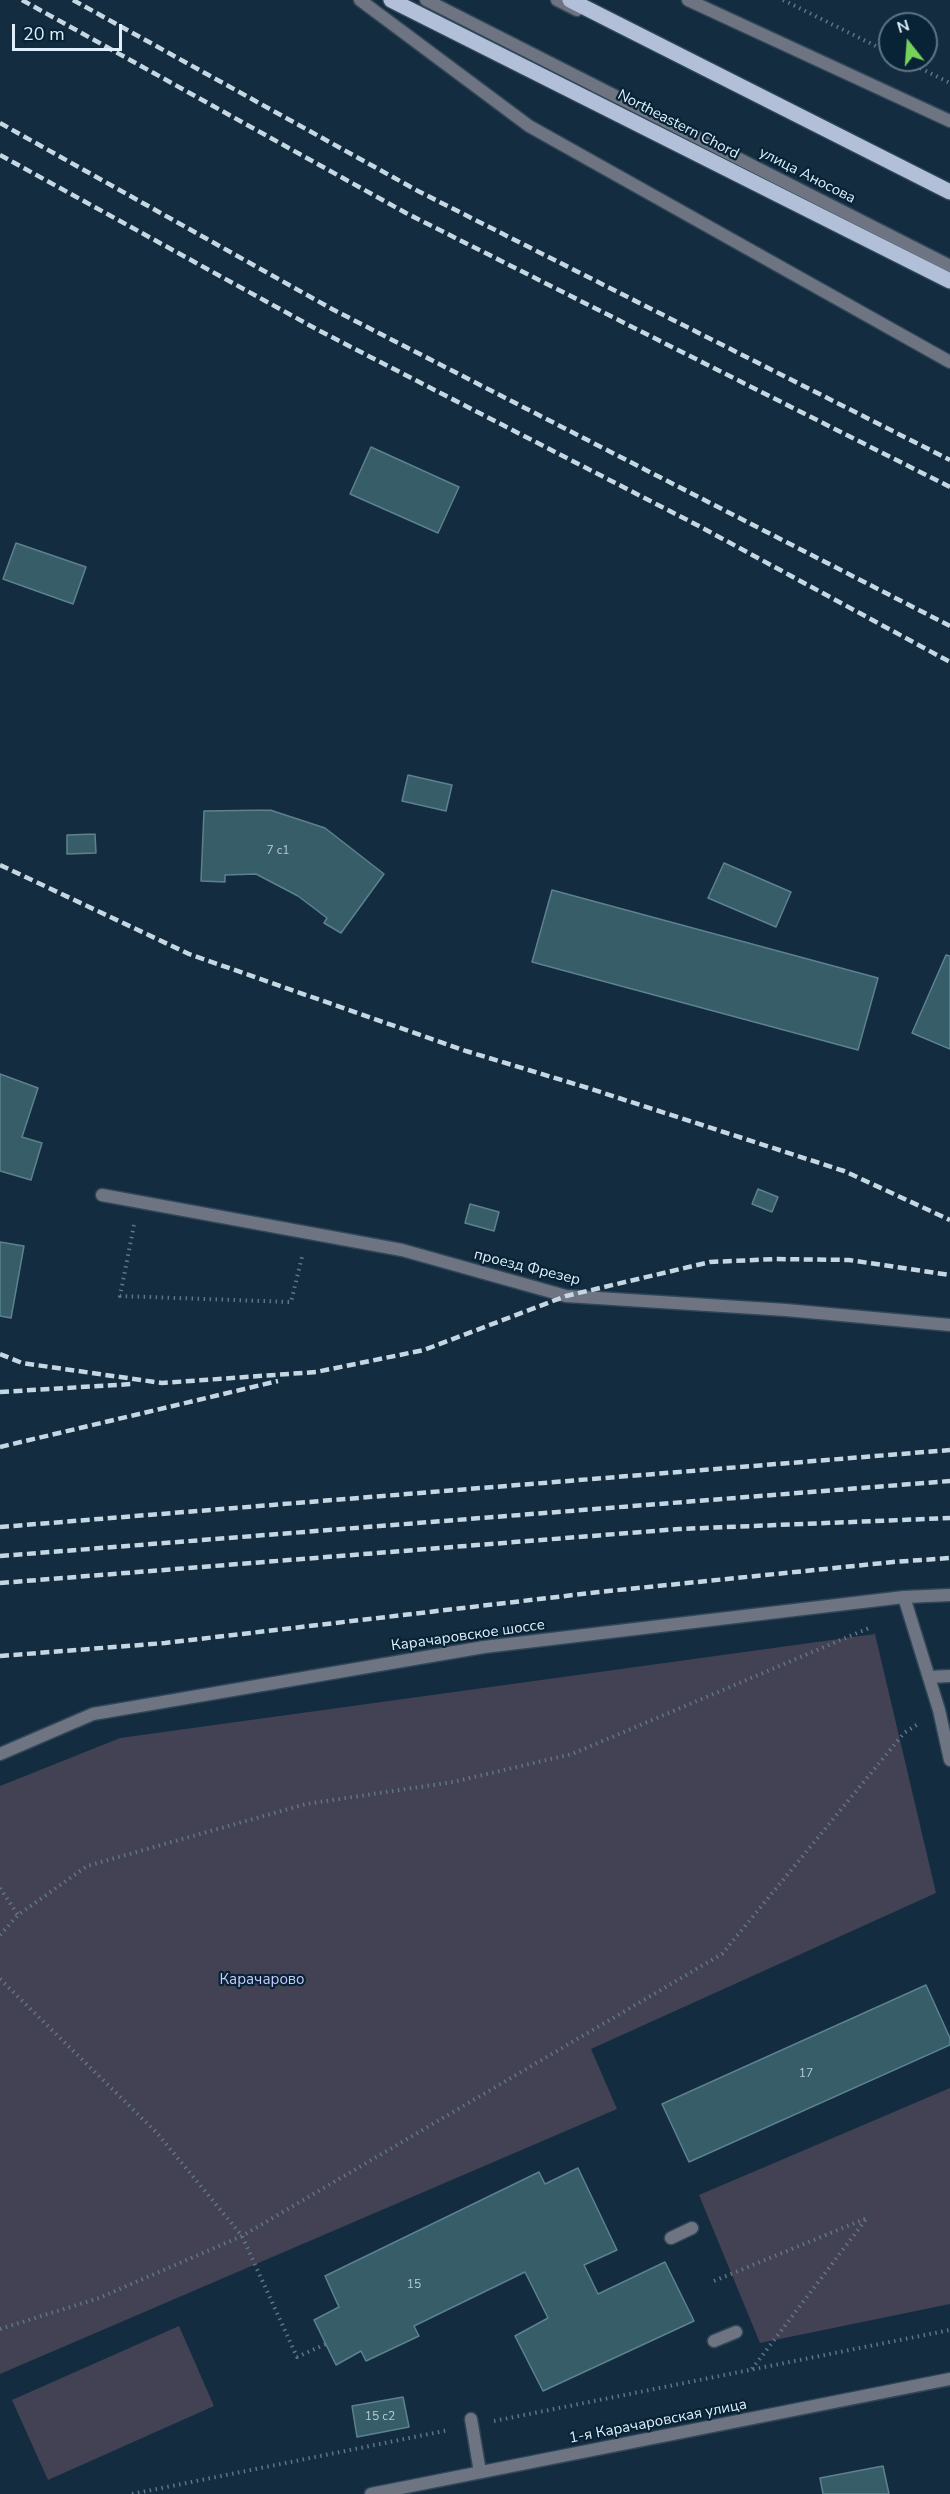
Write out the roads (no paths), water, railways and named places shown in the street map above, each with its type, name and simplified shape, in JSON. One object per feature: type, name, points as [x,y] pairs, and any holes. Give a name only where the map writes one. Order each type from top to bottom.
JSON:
[{"type":"main road","name":"Northeastern Chord","points":[[391,0],[950,282]]},
{"type":"main road","points":[[570,0],[950,192]]},
{"type":"street","points":[[360,0],[529,126],[950,362]]},
{"type":"street","name":"улица Аносова","points":[[426,0],[950,266]]},
{"type":"street","points":[[557,0],[950,200]]},
{"type":"street","points":[[688,0],[950,121]]},
{"type":"street","name":"проезд Фрезер","points":[[102,1195],[402,1250],[566,1296],[786,1310],[950,1325]]},
{"type":"street","name":"Карачаровское шоссе","points":[[0,1754],[93,1714],[484,1647],[904,1597],[950,1595]]},
{"type":"street","points":[[904,1597],[939,1710],[950,1760]]},
{"type":"street","points":[[928,1677],[950,1676]]},
{"type":"street","points":[[671,2238],[692,2228]]},
{"type":"street","points":[[714,2341],[736,2332]]},
{"type":"street","name":"1-я Карачаровская улица","points":[[371,2494],[950,2379]]},
{"type":"street","points":[[471,2422],[480,2472]]},
{"type":"railway","points":[[22,0],[406,213],[950,487]]},
{"type":"railway","points":[[73,0],[418,191],[950,460]]},
{"type":"railway","points":[[0,123],[332,309],[950,626]]},
{"type":"railway","points":[[0,155],[320,331],[697,525],[950,662]]},
{"type":"railway","points":[[0,865],[189,954],[466,1051],[844,1171],[950,1220]]},
{"type":"railway","points":[[0,1354],[22,1363],[162,1383],[316,1372],[424,1350],[566,1296],[710,1262],[776,1259],[849,1260],[950,1275]]},
{"type":"railway","points":[[0,1447],[278,1381]]},
{"type":"railway","points":[[0,1392],[132,1384]]},
{"type":"railway","points":[[0,1527],[950,1450]]},
{"type":"railway","points":[[0,1556],[950,1481]]},
{"type":"railway","points":[[0,1583],[679,1529],[950,1518]]},
{"type":"railway","points":[[0,1656],[165,1643],[599,1592],[950,1558]]},
{"type":"park label","name":"Карачарово","points":[[262,1980]]}]
